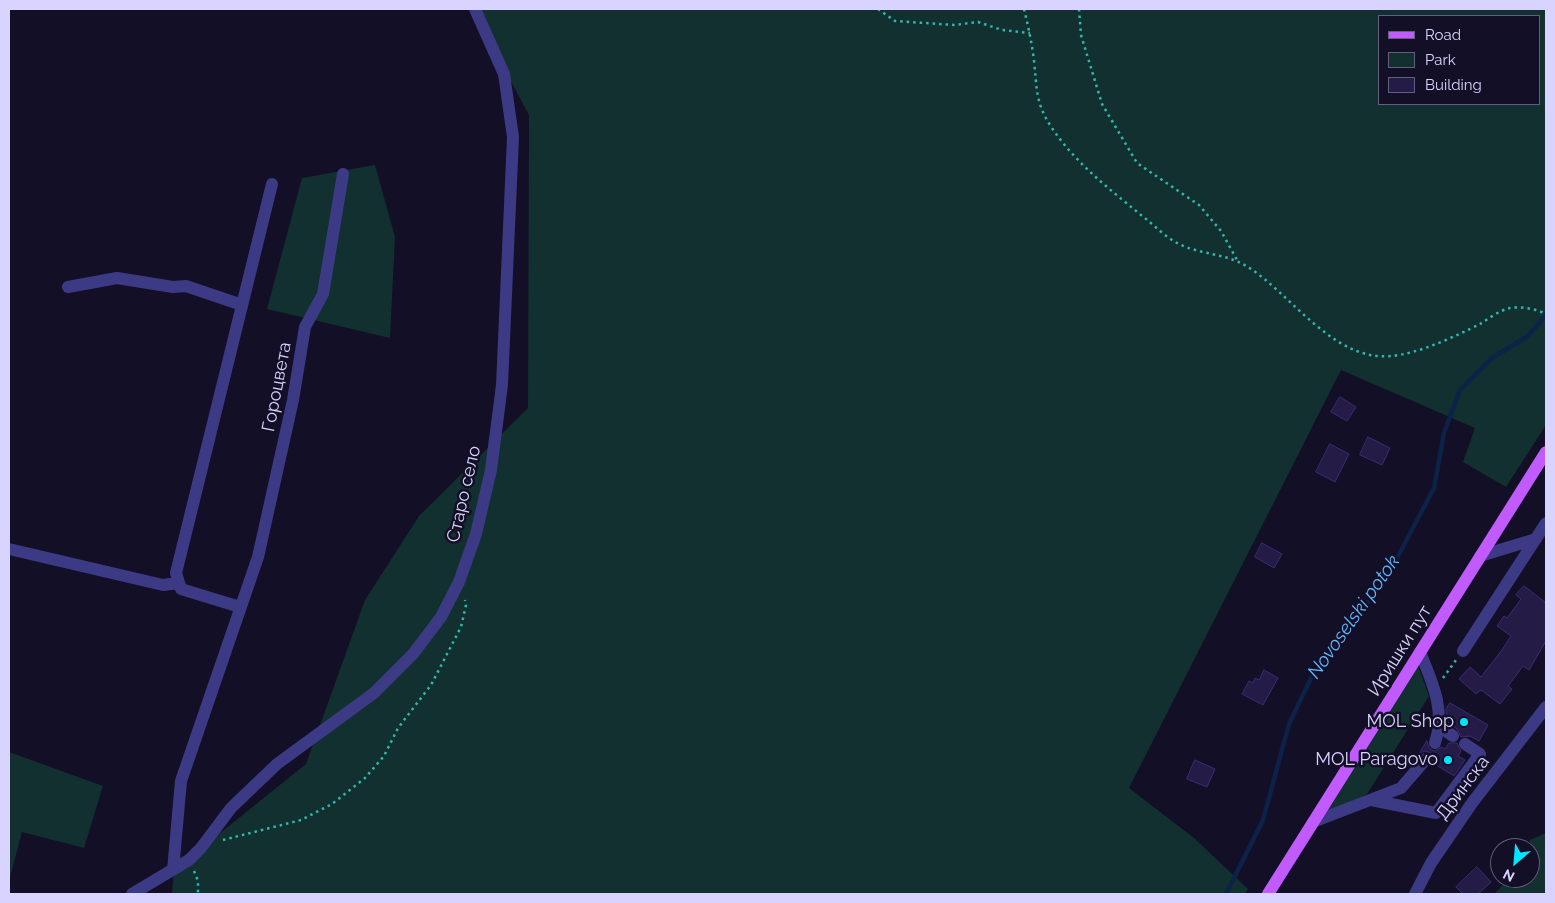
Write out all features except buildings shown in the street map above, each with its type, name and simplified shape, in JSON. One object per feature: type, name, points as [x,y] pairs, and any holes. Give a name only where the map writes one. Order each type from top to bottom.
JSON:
[{"type":"main road","name":"Иришки пут","points":[[1268,894],[1546,452]]},
{"type":"street","name":"Старо село","points":[[132,894],[189,860],[201,848],[231,808],[260,780],[308,741],[374,693],[413,654],[440,617],[459,582],[476,534],[491,470],[502,385],[513,137],[504,74],[475,9]]},
{"type":"street","name":"Гороцвета","points":[[173,870],[181,781],[258,557],[293,400],[306,328],[324,294],[343,174]]},
{"type":"street","points":[[240,607],[181,588],[176,574],[272,184]]},
{"type":"street","points":[[68,287],[117,278],[173,287],[186,286],[242,305]]},
{"type":"street","points":[[1463,651],[1546,523]]},
{"type":"street","points":[[1480,556],[1536,539]]},
{"type":"street","points":[[9,549],[163,585],[178,583]]},
{"type":"street","points":[[1420,652],[1435,690],[1439,707],[1439,726],[1435,742]]},
{"type":"street","name":"Дринска","points":[[1415,894],[1431,863],[1472,803],[1546,707]]},
{"type":"street","points":[[1439,726],[1453,736]]},
{"type":"street","points":[[1371,800],[1436,812],[1480,754],[1465,744]]},
{"type":"street","points":[[1312,822],[1401,788],[1426,759]]},
{"type":"path","points":[[878,9],[894,21],[954,25],[978,22],[1002,30],[1030,33]]},
{"type":"path","points":[[1024,9],[1030,33],[1034,63],[1034,85],[1040,105],[1049,124],[1075,157],[1097,179],[1176,242],[1199,253],[1222,255],[1238,262],[1266,280],[1300,313],[1338,341],[1362,352],[1390,357],[1410,353],[1472,328],[1509,308],[1538,310],[1546,314]]},
{"type":"path","points":[[1079,9],[1081,35],[1102,104],[1137,163],[1199,205],[1221,231],[1238,262]]},
{"type":"path","points":[[201,848],[231,837],[301,820],[332,804],[365,778],[384,756],[398,728],[431,684],[462,627],[466,605],[459,582]]},
{"type":"path","points":[[1435,690],[1463,651]]},
{"type":"path","points":[[189,860],[198,881],[198,894]]},
{"type":"green space","points":[[472,9],[1546,9],[1546,425],[1506,487],[1463,462],[1475,428],[1341,370],[1129,788],[1194,838],[1248,889],[1245,894],[172,894],[174,870],[306,764],[365,600],[419,516],[528,408],[529,115]]},
{"type":"green space","points":[[375,165],[395,237],[390,338],[267,309],[302,178]]},
{"type":"green space","points":[[1418,666],[1429,696],[1367,794],[1323,816]]},
{"type":"green space","points":[[9,752],[103,786],[84,848],[22,832],[9,881]]},
{"type":"green space","points":[[1546,833],[1546,894],[1494,894],[1500,888],[1540,888],[1540,838],[1535,838]]},
{"type":"waterway","name":"Novoselski potok","points":[[1226,894],[1263,820],[1289,724],[1312,676],[1387,577],[1434,488],[1444,433],[1460,390],[1492,358],[1528,336],[1546,315]]},
{"type":"place","name":"MOL Shop","points":[[1464,722]]},
{"type":"place","name":"MOL Paragovo","points":[[1448,760]]}]
